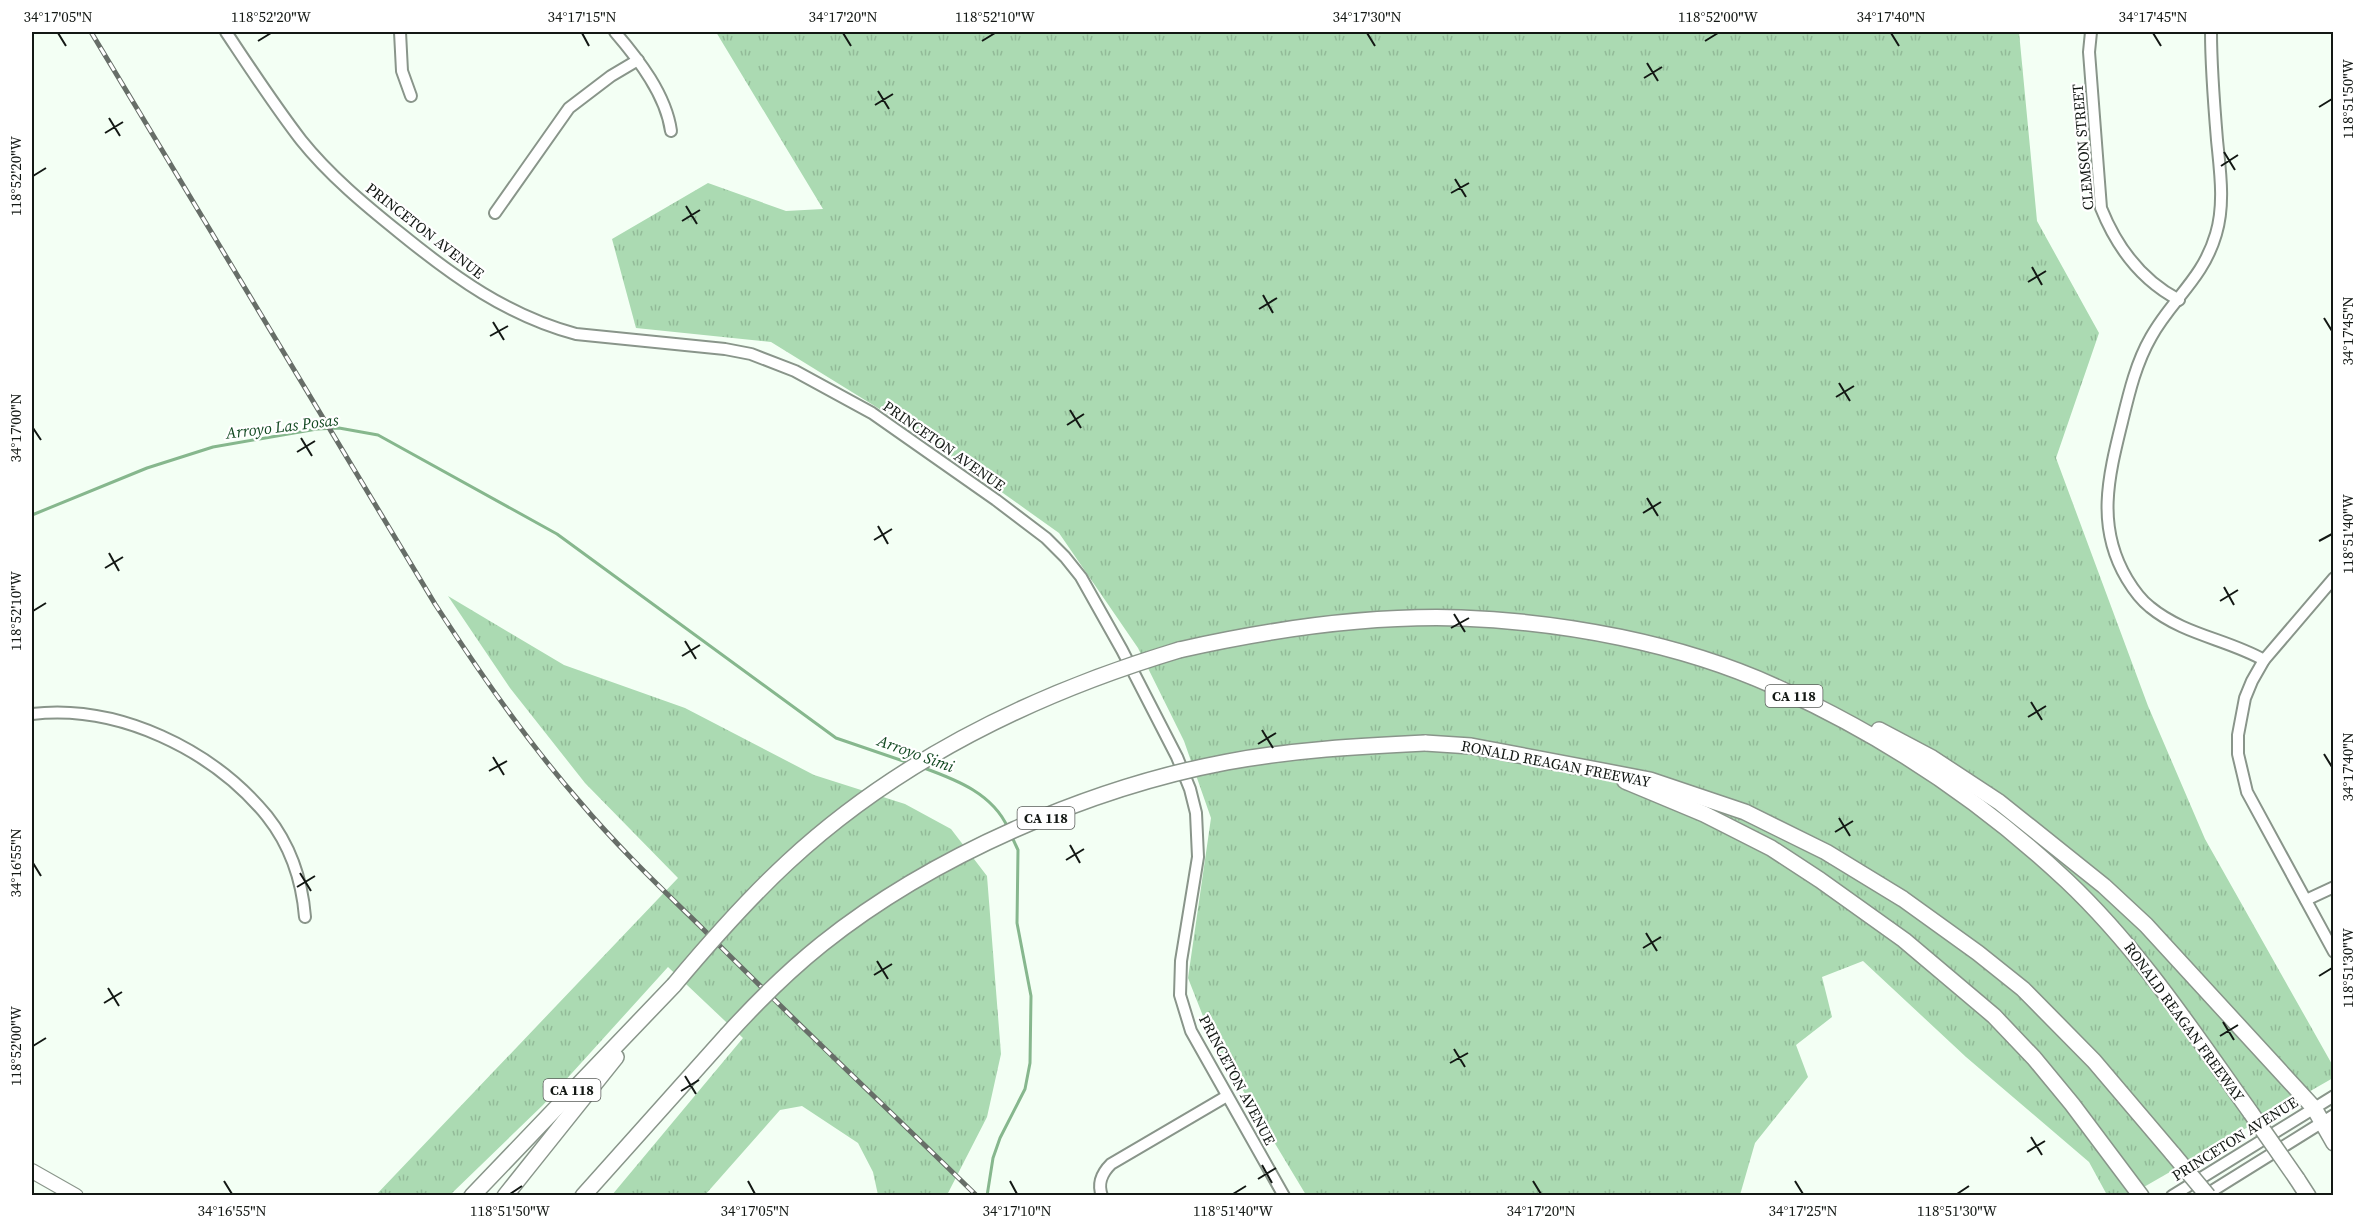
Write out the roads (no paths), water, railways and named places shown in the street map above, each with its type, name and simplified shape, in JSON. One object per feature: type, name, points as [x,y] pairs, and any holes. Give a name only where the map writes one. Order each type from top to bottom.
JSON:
[{"type":"highway","name":"RONALD REAGAN FREEWAY","points":[[674,985],[734,914],[824,831],[905,771],[961,738],[1050,695],[1111,671],[1179,651],[1243,636],[1298,627],[1364,621],[1460,618],[1510,621],[1635,641],[1689,655],[1774,686],[1858,729],[1956,789],[2020,839],[2061,875],[2123,940],[2175,1006],[2308,1196]]},
{"type":"highway","points":[[1774,686],[1828,705],[1932,758],[1999,802],[2104,886],[2146,925],[2324,1114],[2334,1143]]},
{"type":"highway","name":"RONALD REAGAN FREEWAY","points":[[583,1196],[760,998],[822,944],[885,900],[949,863],[1060,812],[1167,776],[1227,762],[1323,749],[1425,743],[1471,746],[1650,780],[1744,813],[1826,852],[1903,898],[2023,989],[2094,1061],[2206,1196]]},
{"type":"highway","points":[[1609,773],[1636,787],[1726,824],[1771,848],[1904,940],[1994,1016],[2034,1058],[2072,1104],[2141,1196]]},
{"type":"highway","points":[[505,1196],[674,985]]},
{"type":"highway","name":"CA 118","points":[[472,1196],[674,985]]},
{"type":"main road","points":[[32,1171],[76,1196]]},
{"type":"street","name":"PRINCETON AVENUE","points":[[226,32],[282,114],[325,167],[384,220],[441,266],[492,300],[552,328],[576,334],[597,338],[725,349],[751,354],[795,370],[872,414],[996,500],[1046,538],[1065,556],[1081,577],[1122,650],[1177,757],[1190,789],[1196,813],[1198,857],[1181,961],[1180,995],[1191,1031],[1284,1196]]},
{"type":"street","points":[[400,32],[402,71],[411,96]]},
{"type":"street","points":[[615,32],[638,60],[667,110],[671,131]]},
{"type":"street","name":"CLEMSON STREET","points":[[2091,32],[2089,51],[2101,208],[2110,230],[2136,267],[2163,291],[2179,300]]},
{"type":"street","points":[[2211,32],[2221,184],[2221,209],[2217,231],[2210,255],[2196,278],[2154,331],[2144,349],[2126,405],[2110,471],[2107,501],[2110,543],[2117,562],[2147,605],[2174,624],[2192,633],[2247,651],[2264,660]]},
{"type":"street","points":[[495,213],[569,108],[611,76],[638,60]]},
{"type":"street","points":[[2334,578],[2264,660],[2246,698],[2238,735],[2238,754],[2247,792],[2334,952]]},
{"type":"street","points":[[32,714],[60,713],[104,717],[148,731],[191,752],[223,774],[254,801],[278,832],[297,870],[303,891],[305,917]]},
{"type":"street","points":[[2306,900],[2334,887]]},
{"type":"street","points":[[1102,1196],[1100,1182],[1104,1171],[1111,1164],[1227,1096]]},
{"type":"street","points":[[2324,1114],[2334,1096]]},
{"type":"street","name":"PRINCETON AVENUE","points":[[2172,1196],[2324,1114]]},
{"type":"street","name":"PRINCETON AVENUE","points":[[2206,1196],[2324,1114]]},
{"type":"waterway","name":"Arroyo Las Posas","points":[[32,515],[147,468],[213,447],[317,429],[339,428],[378,435],[557,534],[836,738],[909,763]]},
{"type":"waterway","name":"Arroyo Simi","points":[[924,768],[961,783],[984,797],[1001,816],[1008,828]]},
{"type":"waterway","name":"Arroyo Simi","points":[[987,1196],[993,1158],[1000,1138],[1025,1089],[1030,1063],[1031,996],[1017,923],[1018,850],[1012,837]]},
{"type":"railway","points":[[91,32],[435,604],[522,730],[560,779],[638,866],[977,1196]]}]
